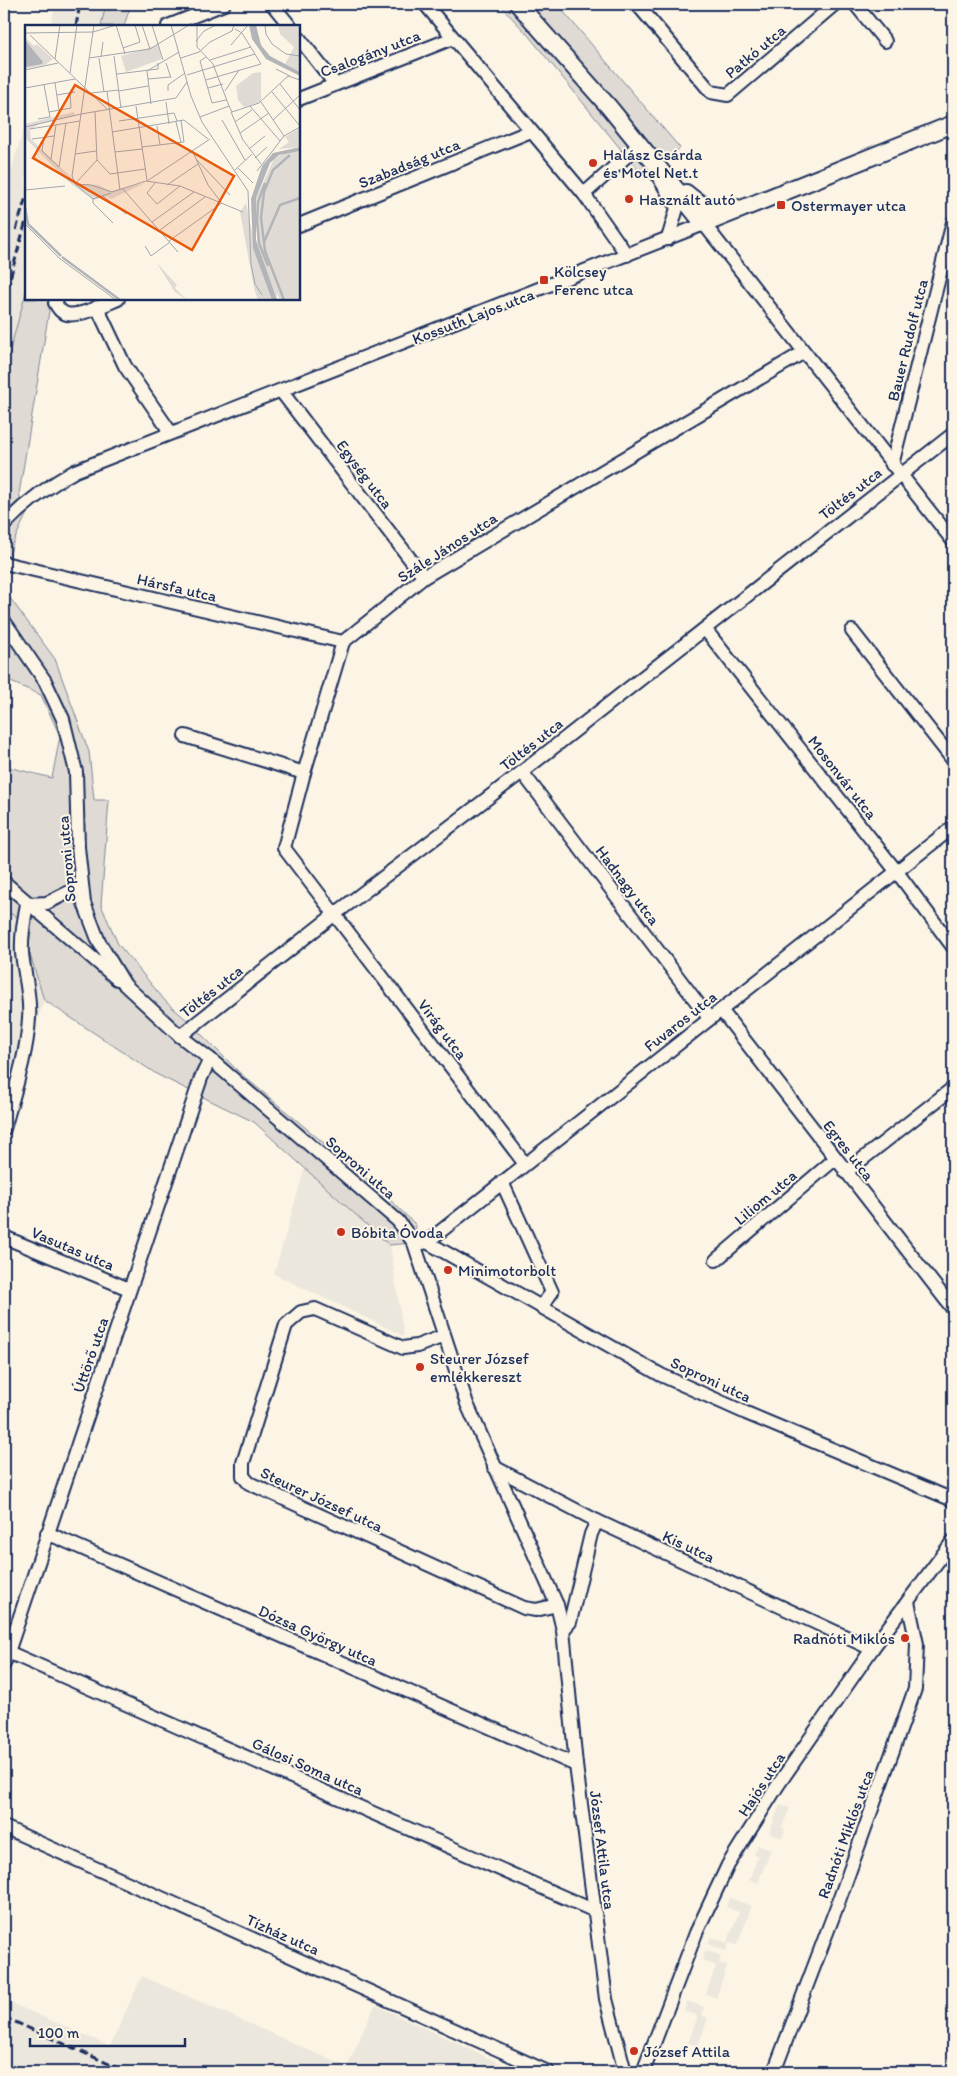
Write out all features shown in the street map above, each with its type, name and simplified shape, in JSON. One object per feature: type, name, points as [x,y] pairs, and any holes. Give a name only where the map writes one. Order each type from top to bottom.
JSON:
[{"type":"main road","points":[[518,4],[633,149],[704,224]]},
{"type":"main road","name":"Kossuth Lajos utca","points":[[704,224],[953,124]]},
{"type":"main road","points":[[633,149],[699,204],[708,208],[744,208]]},
{"type":"street","points":[[171,25],[224,4]]},
{"type":"street","points":[[272,4],[289,25]]},
{"type":"street","points":[[425,4],[584,194],[627,256]]},
{"type":"street","name":"Patkó utca","points":[[637,4],[711,92],[728,95],[835,4]]},
{"type":"street","points":[[855,4],[886,41]]},
{"type":"street","name":"Csalogány utca","points":[[300,99],[453,38]]},
{"type":"street","points":[[300,39],[335,84]]},
{"type":"street","name":"Szabadság utca","points":[[300,225],[531,131]]},
{"type":"street","points":[[584,194],[633,149],[677,208],[668,239]]},
{"type":"street","name":"Bauer Rudolf utca","points":[[896,470],[953,222]]},
{"type":"street","points":[[704,224],[953,541]]},
{"type":"street","name":"Kossuth Lajos utca","points":[[4,525],[21,507],[45,488],[75,471],[627,256],[704,224]]},
{"type":"street","points":[[58,305],[67,314],[78,314],[116,300]]},
{"type":"street","points":[[98,307],[125,366],[171,433]]},
{"type":"street","name":"Szále János utca","points":[[343,642],[424,577],[804,352]]},
{"type":"street","name":"Egység utca","points":[[281,390],[424,577]]},
{"type":"street","name":"Töltés utca","points":[[180,1036],[705,629],[896,470],[953,434]]},
{"type":"street","name":"Hársfa utca","points":[[4,563],[343,642]]},
{"type":"street","name":"Soproni utca","points":[[4,621],[54,697],[70,743],[76,772],[81,886],[84,903],[92,925],[104,950],[125,985],[180,1036],[210,1059],[398,1220],[421,1243],[541,1307],[661,1375],[953,1500]]},
{"type":"street","name":"Mosonvár utca","points":[[705,629],[897,872],[953,947]]},
{"type":"street","points":[[852,631],[953,760]]},
{"type":"street","points":[[4,634],[18,641]]},
{"type":"street","points":[[335,914],[284,848],[343,642]]},
{"type":"street","points":[[184,736],[304,773]]},
{"type":"street","name":"Hadnagy utca","points":[[522,772],[710,1018]]},
{"type":"street","name":"Fuvaros utca","points":[[421,1243],[502,1182],[953,827]]},
{"type":"street","points":[[4,882],[125,985]]},
{"type":"street","points":[[28,904],[47,903],[81,886]]},
{"type":"street","points":[[4,1129],[25,1054],[30,1016],[22,954],[22,928],[28,904]]},
{"type":"street","name":"Virág utca","points":[[335,914],[525,1164]]},
{"type":"street","name":"Egres utca","points":[[721,1010],[953,1309]]},
{"type":"street","name":"Úttörő utca","points":[[6,1658],[129,1289],[201,1078],[210,1059]]},
{"type":"street","points":[[846,1172],[953,1088]]},
{"type":"street","name":"Liliom utca","points":[[716,1260],[835,1159]]},
{"type":"street","points":[[502,1182],[552,1292],[541,1307]]},
{"type":"street","name":"Vasutas utca","points":[[4,1237],[129,1289]]},
{"type":"street","name":"József Attila utca","points":[[421,1243],[444,1336],[467,1404],[557,1605],[563,1630],[576,1766],[606,1998],[624,2072]]},
{"type":"street","name":"Steurer József utca","points":[[444,1336],[418,1346],[403,1348],[315,1309],[302,1312],[286,1325],[243,1463],[244,1476],[249,1483],[524,1608],[536,1610],[557,1605]]},
{"type":"street","name":"Kis utca","points":[[494,1467],[597,1521],[872,1650]]},
{"type":"street","points":[[563,1630],[570,1622],[591,1534],[597,1521]]},
{"type":"street","name":"Dózsa György utca","points":[[47,1533],[576,1766]]},
{"type":"street","name":"Hajós utca","points":[[643,2072],[696,1932],[728,1865],[778,1785],[872,1650],[953,1541]]},
{"type":"street","name":"Radnóti Miklós utca","points":[[774,2072],[837,1906],[914,1689],[917,1644],[908,1602]]},
{"type":"street","name":"Gálosi Soma utca","points":[[6,1658],[594,1911]]},
{"type":"street","name":"Tízház utca","points":[[4,1826],[548,2072]]},
{"type":"shaded area","points":[[56,4],[106,4],[101,25],[50,25]]},
{"type":"shaded area","points":[[106,4],[131,4],[124,25],[101,25]]},
{"type":"shaded area","points":[[499,4],[557,4],[680,148],[645,179],[528,35]]},
{"type":"shaded area","points":[[25,124],[25,296],[4,372],[4,194]]},
{"type":"shaded area","points":[[25,296],[25,300],[51,300],[19,494],[27,513],[13,543],[4,575],[4,372]]},
{"type":"shaded area","points":[[4,590],[55,659],[89,752],[94,800],[109,800],[101,905],[118,944],[166,1002],[187,1020],[241,1074],[378,1188],[416,1225],[414,1243],[389,1245],[254,1122],[158,1075],[44,1000],[28,948],[32,923],[4,911],[4,766],[52,778],[60,736],[41,695],[4,679]]},
{"type":"shaded area","points":[[4,911],[32,923],[28,948],[44,1000],[4,1123]]},
{"type":"shaded area","points":[[306,1164],[388,1231],[404,1336],[274,1274]]},
{"type":"shaded area","points":[[780,1805],[790,1808],[782,1827],[785,1829],[782,1838],[769,1833]]},
{"type":"shaded area","points":[[758,1845],[771,1850],[758,1883],[749,1880],[758,1856],[754,1854]]},
{"type":"shaded area","points":[[730,1898],[752,1906],[737,1945],[729,1943],[726,1951],[708,1944],[711,1937],[727,1943],[739,1912],[726,1907]]},
{"type":"shaded area","points":[[706,1950],[721,1956],[719,1963],[727,1966],[716,1998],[706,1994],[716,1966],[702,1960]]},
{"type":"shaded area","points":[[142,1976],[347,2067],[375,2005],[519,2072],[4,2072],[4,2000],[110,2046]]},
{"type":"shaded area","points":[[687,2001],[704,2007],[701,2015],[708,2018],[698,2046],[688,2043],[697,2018],[696,2015],[684,2011]]},
{"type":"railway","points":[[76,25],[80,4]]},
{"type":"railway","points":[[16,230],[25,200]]},
{"type":"railway","points":[[4,300],[25,225]]},
{"type":"railway","points":[[4,2017],[127,2072]]},
{"type":"place","name":"Halász Csárda és Motel Net.t","points":[[593,163]]},
{"type":"place","name":"Használt autó","points":[[629,199]]},
{"type":"place","name":"Ostermayer utca","points":[[781,205]]},
{"type":"place","name":"Kölcsey Ferenc utca","points":[[544,280]]},
{"type":"place","name":"Bóbita Óvoda","points":[[341,1232]]},
{"type":"place","name":"Minimotorbolt","points":[[448,1270]]},
{"type":"place","name":"Steurer József emlékkereszt","points":[[420,1367]]},
{"type":"place","name":"Radnóti Miklós","points":[[905,1638]]},
{"type":"place","name":"József Attila","points":[[634,2051]]}]
